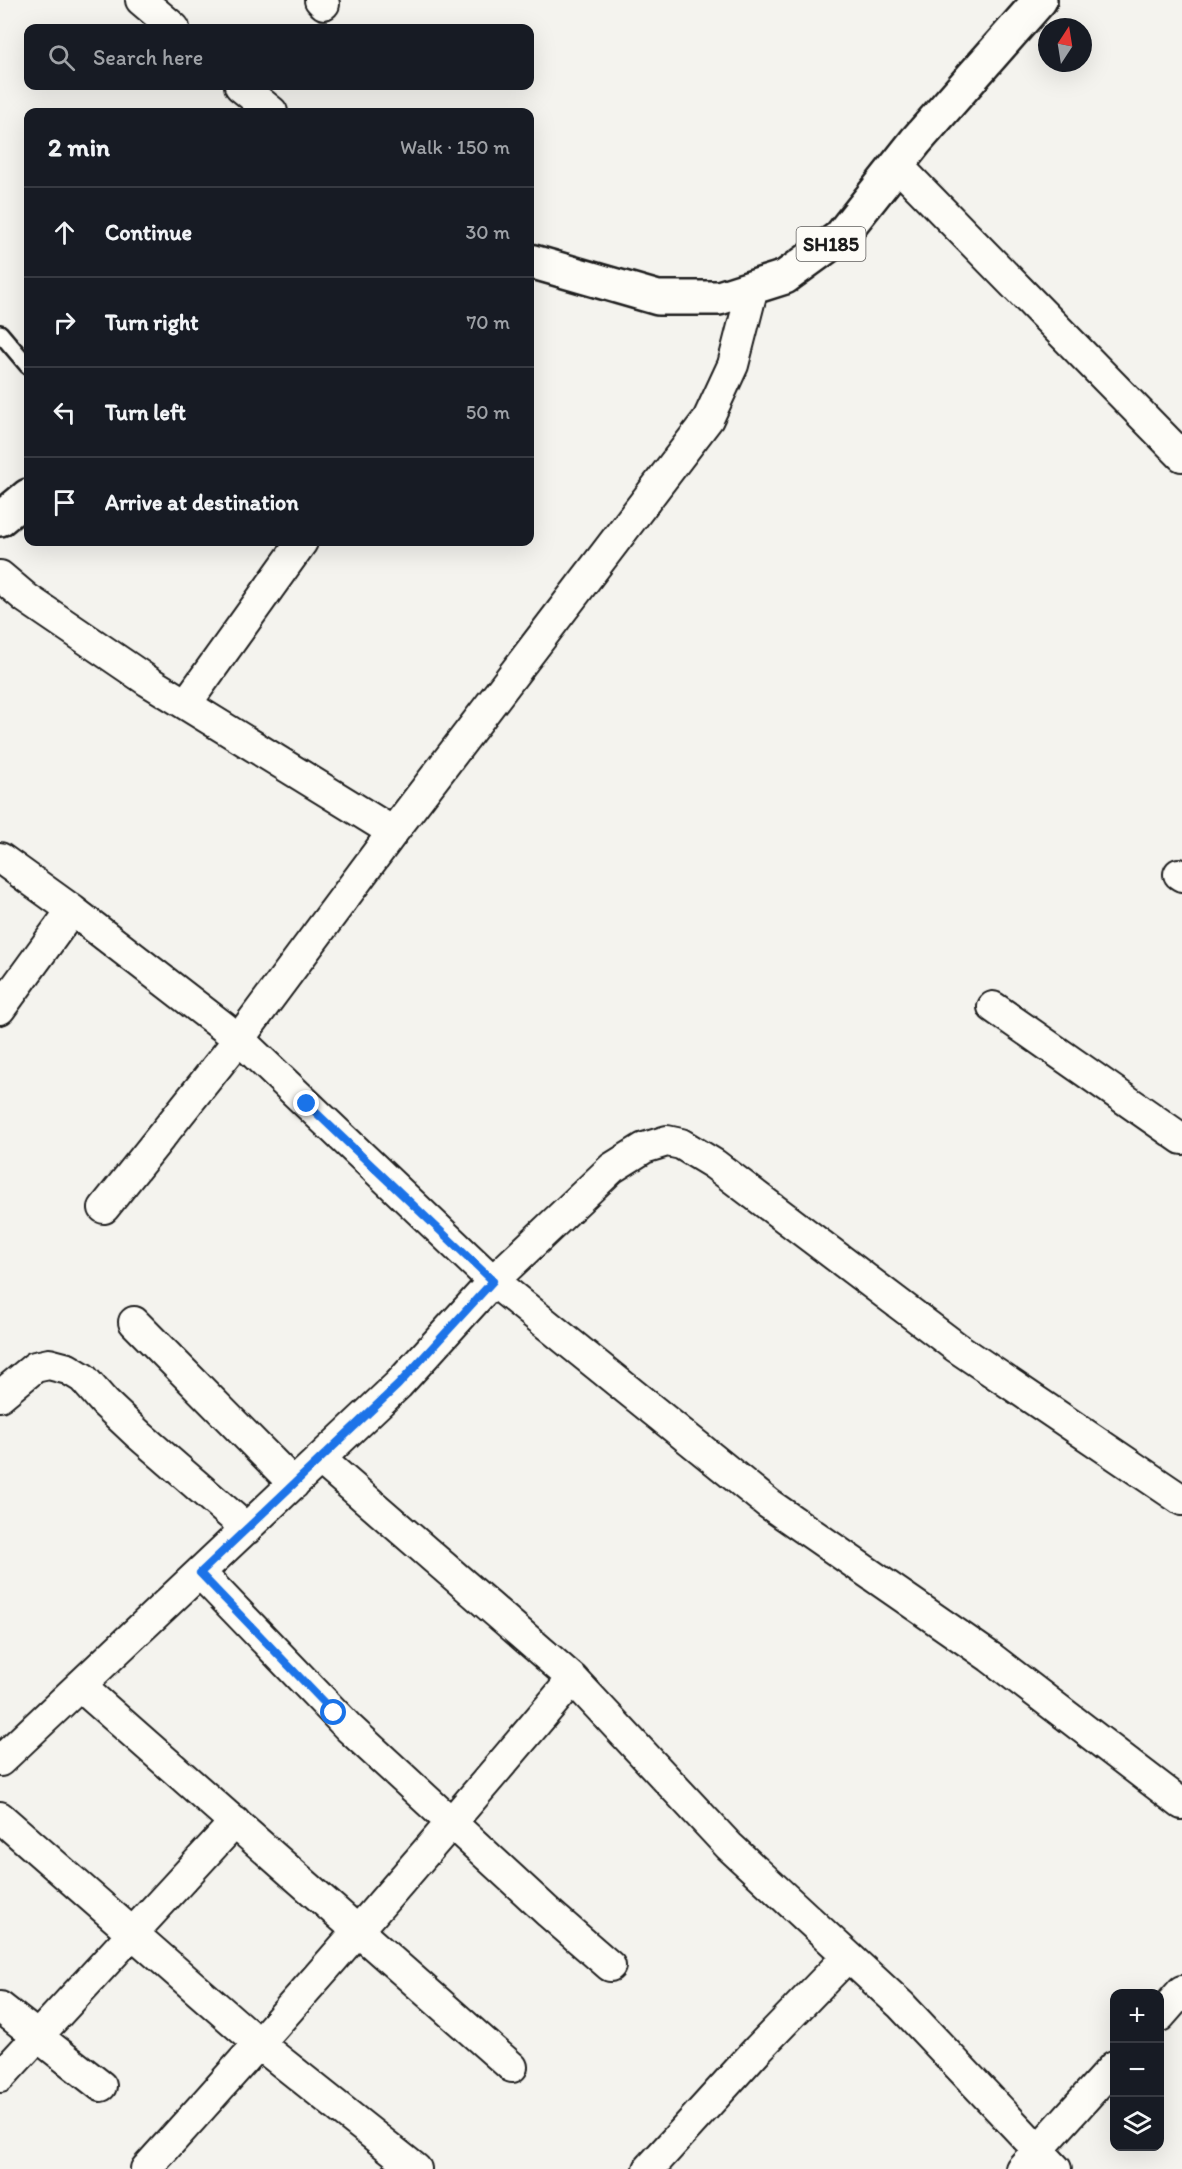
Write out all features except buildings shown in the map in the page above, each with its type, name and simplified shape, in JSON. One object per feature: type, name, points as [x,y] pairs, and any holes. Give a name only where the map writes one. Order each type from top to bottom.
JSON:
[{"type":"main road","name":"SH185","points":[[534,262],[658,298],[719,298],[785,277],[840,237],[916,141],[1040,0]]},
{"type":"main road","points":[[0,519],[24,499]]},
{"type":"street","points":[[141,0],[169,24]]},
{"type":"street","points":[[245,90],[267,108]]},
{"type":"street","points":[[897,165],[1182,456]]},
{"type":"street","points":[[104,1208],[240,1039],[393,832],[708,419],[733,365],[753,287]]},
{"type":"street","points":[[186,704],[299,546]]},
{"type":"street","points":[[0,576],[26,598],[148,681],[393,832]]},
{"type":"street","points":[[0,858],[72,910],[240,1039],[493,1281],[769,1504],[990,1658],[1182,1804]]},
{"type":"street","points":[[0,1009],[72,910]]},
{"type":"street","points":[[993,1007],[1182,1139]]},
{"type":"street","points":[[0,1761],[398,1385],[493,1281],[612,1168],[644,1148],[667,1141],[681,1144],[714,1164],[956,1347],[1182,1500]]},
{"type":"street","points":[[134,1322],[294,1484]]},
{"type":"street","points":[[0,1396],[35,1366],[49,1364],[68,1369],[83,1378],[105,1403],[139,1435],[247,1529]]},
{"type":"street","points":[[320,1459],[573,1679],[729,1846],[901,2005],[1038,2163],[1110,2071]]},
{"type":"street","points":[[200,1573],[350,1728],[549,1913],[610,1966]]},
{"type":"street","points":[[146,2169],[259,2044],[452,1823],[573,1679]]},
{"type":"street","points":[[80,1686],[512,2067]]},
{"type":"street","points":[[0,1818],[259,2044],[416,2169]]},
{"type":"street","points":[[0,2077],[235,1822]]},
{"type":"street","points":[[648,2169],[758,2049],[848,1956]]},
{"type":"street","points":[[1164,2011],[1182,1991]]},
{"type":"street","points":[[0,2007],[101,2086]]},
{"type":"lane","points":[[0,333],[24,361]]},
{"type":"route","points":[[307,1104],[493,1281],[398,1385],[200,1573],[334,1713]]}]
